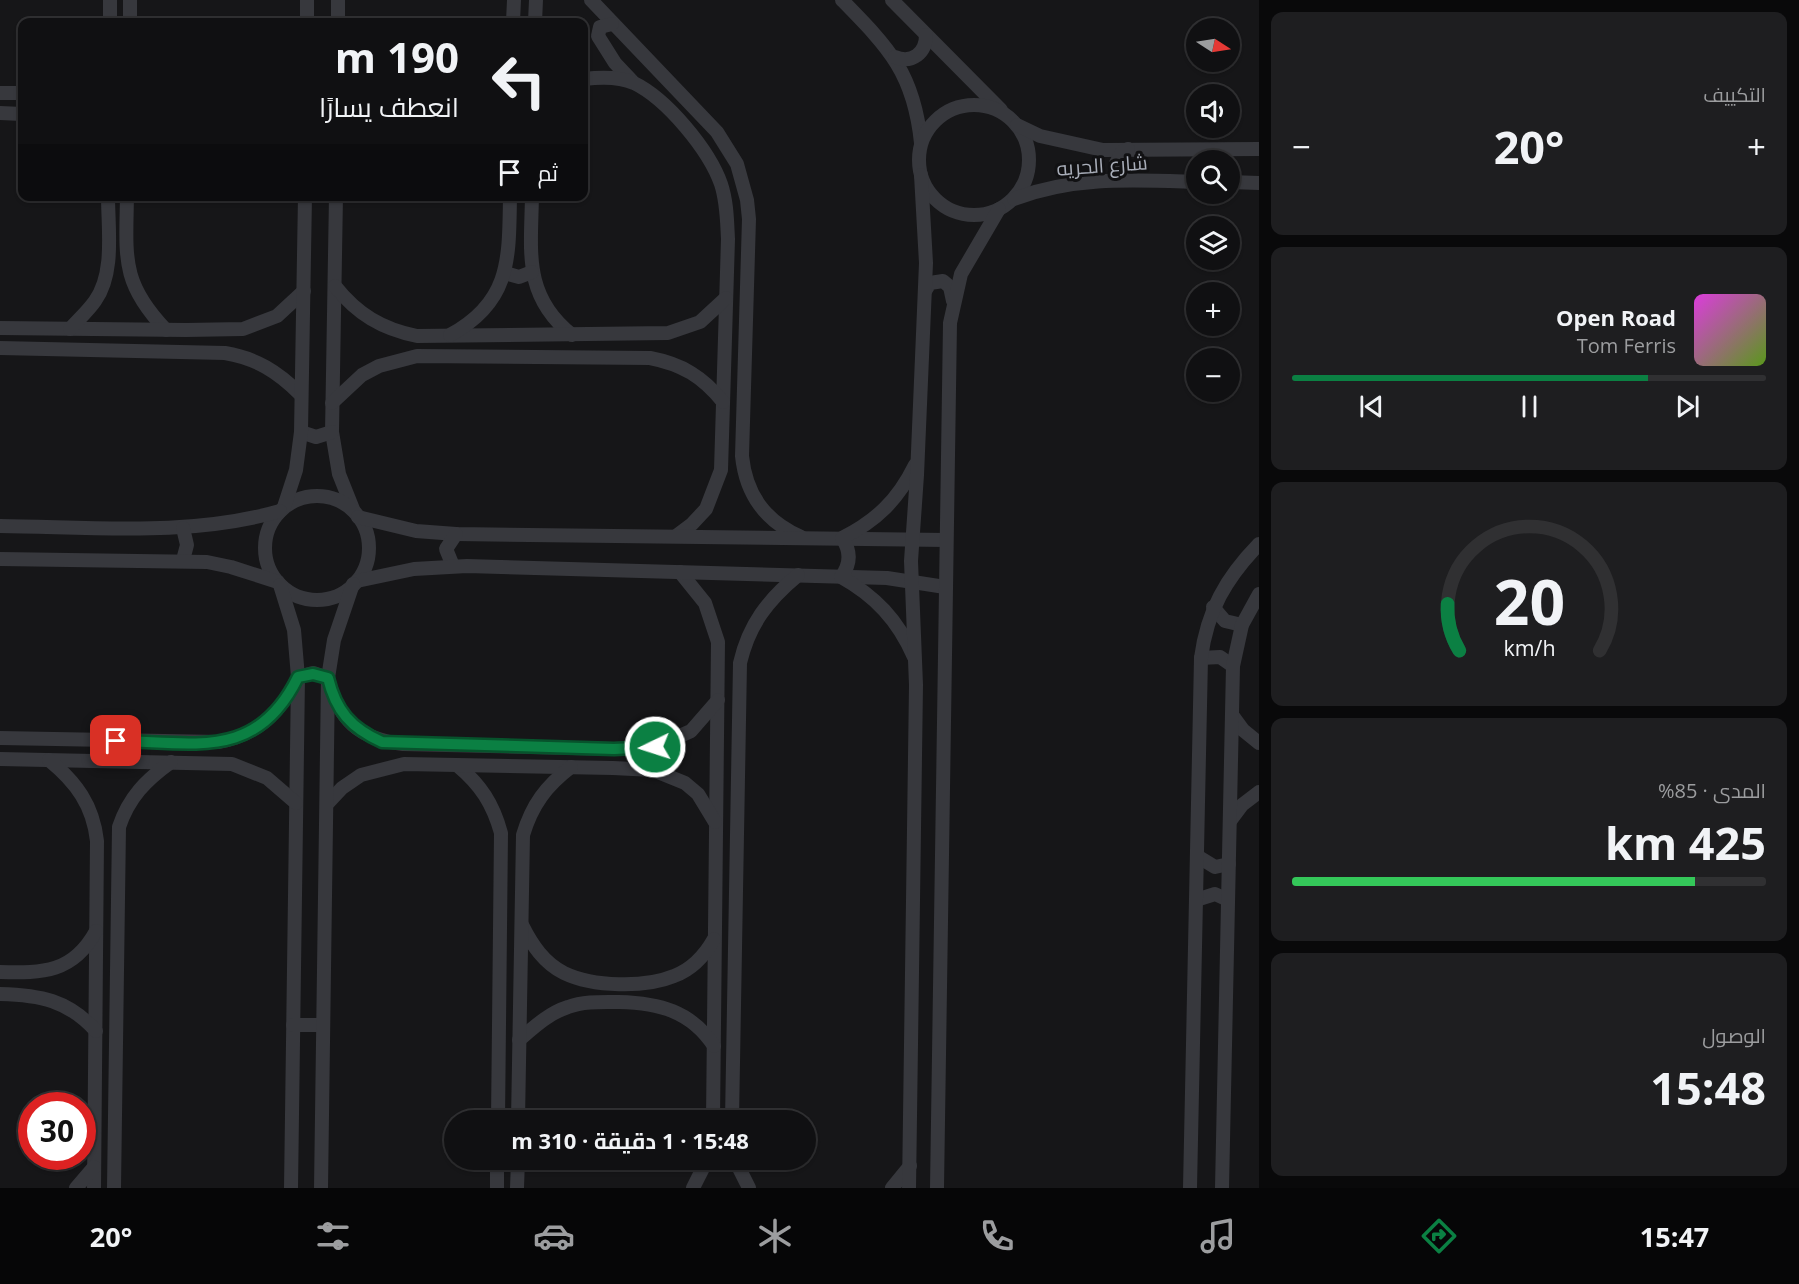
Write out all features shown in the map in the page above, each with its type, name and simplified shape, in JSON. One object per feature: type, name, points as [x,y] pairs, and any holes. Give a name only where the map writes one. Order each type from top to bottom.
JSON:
[{"type":"street","points":[[110,18],[111,0]]},
{"type":"street","points":[[130,0],[130,18]]},
{"type":"street","points":[[307,18],[308,0]]},
{"type":"street","points":[[338,0],[338,18]]},
{"type":"street","points":[[513,18],[514,0]]},
{"type":"street","points":[[535,18],[536,0]]},
{"type":"street","points":[[591,0],[717,132],[737,164],[743,182],[749,219],[742,439],[744,473],[750,490],[764,512],[784,529],[801,537]]},
{"type":"street","points":[[842,0],[895,57],[913,95],[921,146],[925,291],[912,539],[916,662],[909,1188]]},
{"type":"street","points":[[892,0],[1017,125],[1026,139],[1029,155],[1025,179],[1012,200],[999,209],[975,215],[952,210],[939,202],[928,189],[921,175]]},
{"type":"street","points":[[612,24],[600,27],[598,36],[615,63],[686,129],[717,176],[727,214],[721,470],[706,509],[676,536]]},
{"type":"street","points":[[895,57],[901,60],[914,58],[924,48],[926,35]]},
{"type":"street","points":[[588,80],[616,78],[634,83]]},
{"type":"street","points":[[0,93],[18,93]]},
{"type":"street","points":[[921,146],[932,126],[948,111],[977,105],[1005,114]]},
{"type":"street","points":[[0,114],[18,114]]},
{"type":"street","name":"شارع الحريه","points":[[1017,125],[1040,136],[1103,150],[1259,149]]},
{"type":"street","points":[[1125,180],[1117,170],[1116,163],[1122,152],[1128,149]]},
{"type":"street","name":"شارع الحريه","points":[[1012,200],[1067,183],[1125,180],[1186,182]]},
{"type":"street","points":[[1240,182],[1259,183]]},
{"type":"street","points":[[70,329],[95,301],[103,286],[107,252],[108,201]]},
{"type":"street","points":[[127,201],[126,251],[133,286],[141,302],[166,330]]},
{"type":"street","points":[[291,1188],[298,677],[294,630],[279,584],[266,559],[265,546],[269,527],[282,509],[296,470],[301,432],[305,201]]},
{"type":"street","points":[[321,1188],[328,678],[334,640],[355,583],[364,569],[368,549],[365,529],[339,474],[332,432],[336,201]]},
{"type":"street","points":[[449,336],[468,326],[484,311],[497,293],[505,273],[510,246],[510,201]]},
{"type":"street","points":[[532,201],[532,272],[536,291],[545,308],[557,323],[572,334]]},
{"type":"street","points":[[937,1188],[948,362],[953,303],[967,261],[999,209]]},
{"type":"street","points":[[107,252],[117,257],[126,251]]},
{"type":"street","points":[[505,273],[519,277],[532,272]]},
{"type":"street","points":[[925,291],[930,283],[943,281],[950,286],[953,303]]},
{"type":"street","points":[[334,286],[347,302],[371,320],[398,332],[417,336],[651,335],[684,329],[700,321],[726,298]]},
{"type":"street","points":[[0,328],[225,330],[261,324],[277,316],[304,291]]},
{"type":"street","points":[[186,330],[192,341],[187,352]]},
{"type":"street","points":[[650,358],[654,348],[651,335]]},
{"type":"street","points":[[417,336],[413,348],[417,356]]},
{"type":"street","points":[[0,348],[225,353],[258,362],[274,370],[300,394]]},
{"type":"street","points":[[332,403],[362,375],[379,366],[417,356],[650,358],[667,361],[691,372],[712,388],[723,402]]},
{"type":"street","points":[[301,432],[316,437],[332,432]]},
{"type":"street","points":[[842,538],[863,527],[890,505],[898,496],[918,458]]},
{"type":"street","points":[[721,470],[732,476],[744,473]]},
{"type":"street","points":[[0,526],[183,528],[232,523],[282,509],[308,496],[321,496],[334,498],[357,515],[416,531],[456,534],[946,540]]},
{"type":"street","points":[[183,528],[187,545],[183,560]]},
{"type":"street","points":[[453,566],[446,549],[456,534]]},
{"type":"street","points":[[841,577],[846,570],[849,553],[842,538]]},
{"type":"street","points":[[1190,1188],[1201,658],[1213,607],[1230,577],[1259,544]]},
{"type":"street","points":[[0,559],[183,560],[231,567],[279,584],[297,596],[317,600],[336,595],[355,583],[394,571],[453,566],[887,578],[945,587]]},
{"type":"street","points":[[680,572],[700,595],[713,622],[718,662],[713,1110]]},
{"type":"street","points":[[732,1110],[740,663],[754,622],[766,605],[798,576]]},
{"type":"street","points":[[841,577],[862,589],[880,604],[895,621],[916,662]]},
{"type":"street","points":[[1222,1188],[1233,666],[1242,625],[1258,597]]},
{"type":"street","points":[[1213,607],[1225,621],[1242,625]]},
{"type":"street","points":[[1201,658],[1220,657],[1233,666]]},
{"type":"street","points":[[718,662],[727,658],[740,663]]},
{"type":"street","points":[[0,738],[219,742],[250,733],[266,723],[279,710],[298,677],[313,674],[328,678]]},
{"type":"street","points":[[328,678],[334,700],[345,718],[362,733],[382,742],[404,744],[614,749],[655,747],[674,741],[691,730],[718,700]]},
{"type":"street","points":[[1232,715],[1243,730],[1259,743]]},
{"type":"street","points":[[218,762],[224,758],[225,751],[219,742]]},
{"type":"street","points":[[404,744],[399,757],[404,764]]},
{"type":"street","points":[[613,768],[617,759],[614,749]]},
{"type":"street","points":[[0,759],[218,762],[250,770],[267,778],[296,803]]},
{"type":"street","points":[[49,760],[75,783],[91,810],[96,827],[98,929],[95,1092]]},
{"type":"street","points":[[114,1188],[118,827],[131,798],[141,785],[171,762]]},
{"type":"street","points":[[327,804],[342,788],[361,775],[404,764],[653,770],[685,783],[699,794],[716,824]]},
{"type":"street","points":[[457,765],[486,795],[501,833],[498,1110]]},
{"type":"street","points":[[518,1110],[523,835],[529,814],[539,796],[571,767]]},
{"type":"street","points":[[1230,820],[1242,805],[1259,792]]},
{"type":"street","points":[[96,827],[105,821],[115,823],[118,827]]},
{"type":"street","points":[[501,833],[512,828],[523,835]]},
{"type":"street","points":[[1197,856],[1215,867],[1229,864]]},
{"type":"street","points":[[1196,900],[1201,896],[1215,894],[1228,900]]},
{"type":"street","points":[[520,922],[531,943],[546,961],[565,973],[610,982],[657,981],[675,976],[692,966],[706,953],[715,937]]},
{"type":"street","points":[[0,972],[49,971],[79,956],[98,929]]},
{"type":"street","points":[[33,973],[39,984],[33,995]]},
{"type":"street","points":[[587,979],[583,993],[587,1003]]},
{"type":"street","points":[[657,981],[661,996],[657,1005]]},
{"type":"street","points":[[0,994],[33,995],[61,1002],[74,1010],[96,1034],[116,1037]]},
{"type":"street","points":[[519,1040],[551,1014],[587,1003],[657,1005],[674,1010],[690,1020],[704,1032],[714,1046]]},
{"type":"street","points":[[293,1025],[323,1025]]},
{"type":"street","points":[[911,1064],[939,1063]]},
{"type":"street","points":[[892,1188],[910,1166]]},
{"type":"street","points":[[76,1188],[91,1170]]},
{"type":"street","points":[[94,1170],[94,1188]]},
{"type":"street","points":[[497,1170],[497,1188]]},
{"type":"street","points":[[517,1188],[518,1170]]},
{"type":"street","points":[[520,1170],[531,1188]]},
{"type":"street","points":[[693,1188],[702,1170]]},
{"type":"street","points":[[740,1170],[749,1188]]},
{"type":"route","points":[[116,741],[209,743],[250,733],[266,723],[279,710],[298,677],[313,674],[328,678],[334,700],[345,718],[362,733],[382,742],[635,750],[655,747]]}]
